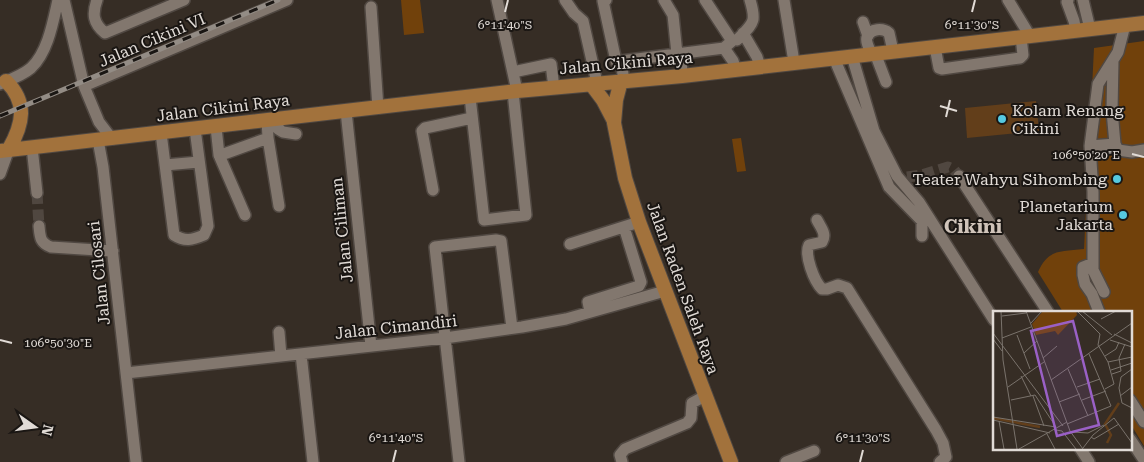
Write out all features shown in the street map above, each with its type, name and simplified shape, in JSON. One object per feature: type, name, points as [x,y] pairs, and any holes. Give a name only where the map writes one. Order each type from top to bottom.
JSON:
[{"type":"main road","name":"Jalan Cikini Raya","points":[[4,150],[515,91],[682,76],[1144,23]]},
{"type":"main road","name":"Jalan Raden Saleh Raya","points":[[614,123],[616,100],[622,81]]},
{"type":"main road","points":[[3,82],[15,91],[21,105],[21,121],[17,135],[4,150]]},
{"type":"main road","name":"Jalan Raden Saleh Raya","points":[[594,83],[614,123],[625,178],[639,222],[731,462]]},
{"type":"street","points":[[3,82],[30,69],[36,62],[46,41],[58,0]]},
{"type":"street","points":[[64,0],[84,86],[105,139]]},
{"type":"street","points":[[97,0],[93,11],[98,26],[105,33],[184,0]]},
{"type":"street","name":"Jalan Cikini VI","points":[[84,86],[287,0]]},
{"type":"street","points":[[470,97],[484,220],[526,215],[513,72],[496,0]]},
{"type":"street","points":[[565,0],[574,13],[583,20],[594,83]]},
{"type":"street","points":[[606,0],[603,0],[616,61],[724,48],[732,42],[704,0]]},
{"type":"street","points":[[664,0],[673,15],[682,76]]},
{"type":"street","points":[[750,0],[754,18],[753,22],[740,36],[757,57],[760,67]]},
{"type":"street","points":[[784,0],[794,62]]},
{"type":"street","points":[[935,47],[939,68],[942,69],[1020,58],[1023,56],[1026,36],[1008,0]]},
{"type":"street","points":[[1068,0],[1083,30]]},
{"type":"street","points":[[1083,0],[1083,30]]},
{"type":"street","points":[[371,6],[378,108]]},
{"type":"street","points":[[882,17],[886,31],[889,33],[893,51]]},
{"type":"street","points":[[863,22],[868,36],[866,40],[886,82]]},
{"type":"street","points":[[1104,292],[1093,270],[1093,192],[1090,146],[1098,84],[1118,52],[1125,25]]},
{"type":"street","points":[[868,36],[878,29],[886,31]]},
{"type":"street","points":[[724,48],[733,61],[736,70]]},
{"type":"street","points":[[852,56],[874,131],[993,318]]},
{"type":"street","points":[[834,58],[889,187],[922,221],[922,236]]},
{"type":"street","points":[[1113,58],[1112,111],[1115,144],[1118,150],[1132,152],[1144,150]]},
{"type":"street","points":[[621,61],[622,81]]},
{"type":"street","points":[[513,72],[551,64],[554,88]]},
{"type":"street","name":"Jalan Ciliman","points":[[346,111],[371,346]]},
{"type":"street","points":[[433,190],[422,131],[425,128],[472,118]]},
{"type":"street","points":[[272,120],[278,129],[283,132],[296,134]]},
{"type":"street","points":[[272,120],[268,138],[279,206]]},
{"type":"street","points":[[216,127],[219,155],[245,215]]},
{"type":"street","points":[[161,133],[174,235],[182,240],[194,239],[204,235],[208,226],[195,129]]},
{"type":"street","points":[[219,155],[221,156],[268,138]]},
{"type":"street","name":"Jalan Cilosari","points":[[105,139],[103,168],[136,462]]},
{"type":"street","points":[[1090,146],[1115,144]]},
{"type":"street","points":[[32,146],[37,193]]},
{"type":"street","points":[[0,174],[4,150]]},
{"type":"street","points":[[165,165],[199,162]]},
{"type":"street","points":[[959,176],[1047,311]]},
{"type":"street","points":[[817,220],[825,234],[822,242],[809,245],[808,248],[814,278],[822,289],[838,285],[847,288],[936,430],[943,444],[944,460]]},
{"type":"street","points":[[570,244],[639,222]]},
{"type":"street","points":[[39,226],[40,238],[44,244],[51,247],[113,251]]},
{"type":"street","points":[[590,312],[588,302],[639,286],[641,280],[624,227]]},
{"type":"street","points":[[459,462],[435,247],[501,241],[512,328]]},
{"type":"street","points":[[634,258],[650,252]]},
{"type":"street","points":[[1093,263],[1083,267],[1083,275],[1099,311]]},
{"type":"street","name":"Jalan Cimandiri","points":[[126,373],[444,338],[512,328],[566,319],[665,291]]},
{"type":"street","points":[[280,332],[282,356]]},
{"type":"street","points":[[301,354],[313,462]]},
{"type":"street","points":[[622,462],[620,455],[625,449],[687,423],[691,418],[692,403],[705,396]]},
{"type":"street","points":[[1132,403],[1144,422]]},
{"type":"street","points":[[1132,442],[1144,460]]},
{"type":"street","points":[[1076,450],[1084,462]]},
{"type":"street","points":[[1081,450],[1089,462]]},
{"type":"street","points":[[786,462],[814,451]]},
{"type":"shaded area","points":[[401,0],[420,0],[424,33],[404,35]]},
{"type":"shaded area","points":[[1144,41],[1144,446],[1132,426],[1132,311],[1062,311],[1038,272],[1042,264],[1051,255],[1062,251],[1084,249],[1094,48]]},
{"type":"shaded area","name":"Kolam Renang Cikini","points":[[1036,101],[1039,131],[967,138],[965,108]]},
{"type":"shaded area","points":[[741,138],[746,171],[737,172],[732,139]]},
{"type":"tunnel","points":[[907,177],[922,175],[948,167],[959,176]]},
{"type":"tunnel","points":[[37,193],[39,226]]},
{"type":"railway","points":[[0,116],[278,0]]},
{"type":"place","name":"Kolam Renang Cikini","points":[[1002,119]]},
{"type":"place","name":"Teater Wahyu Sihombing","points":[[1117,179]]},
{"type":"place","name":"Planetarium Jakarta","points":[[1123,215]]},
{"type":"district","name":"Cikini","points":[[973,226]]}]
